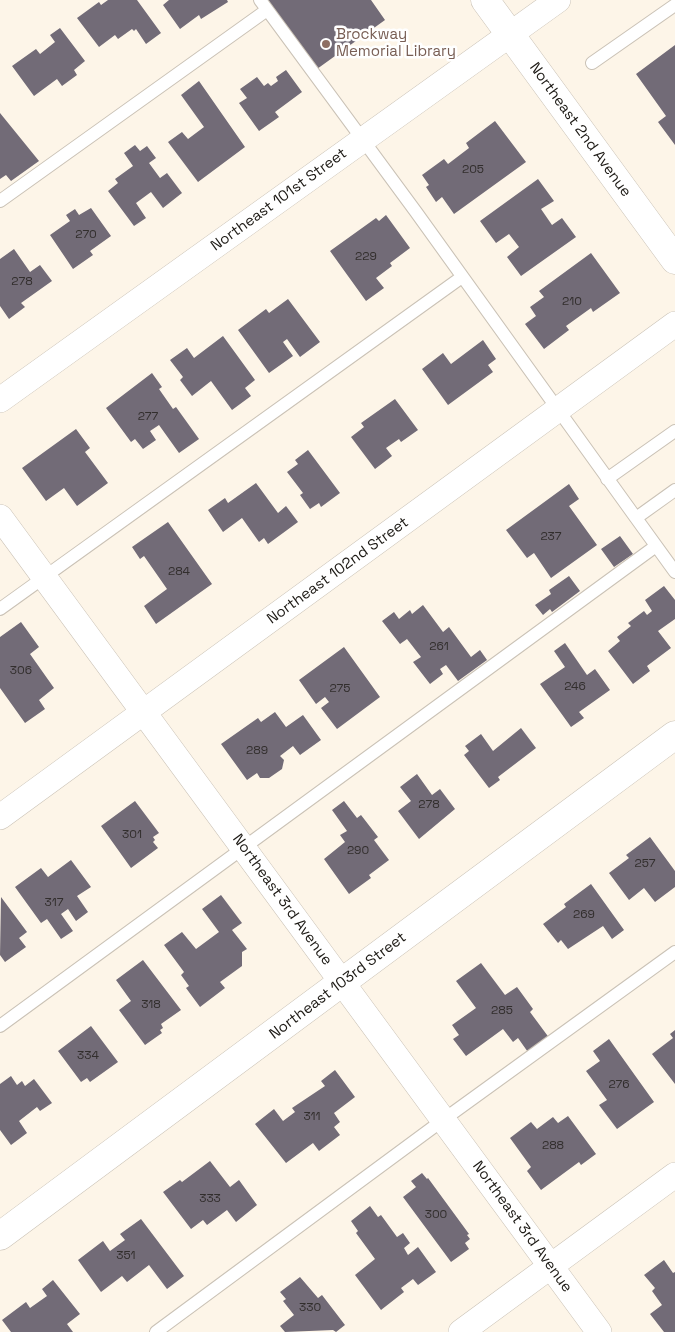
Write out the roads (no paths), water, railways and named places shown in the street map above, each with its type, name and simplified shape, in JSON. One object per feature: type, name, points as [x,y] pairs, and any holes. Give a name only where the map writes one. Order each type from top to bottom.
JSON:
[{"type":"main road","name":"Northeast 2nd Avenue","points":[[484,0],[675,260]]},
{"type":"main road","name":"Northeast 103rd Street","points":[[0,1236],[675,735]]},
{"type":"street","name":"Northeast 101st Street","points":[[0,400],[558,0]]},
{"type":"street","name":"Northeast 102nd Street","points":[[0,817],[675,324]]},
{"type":"street","name":"Northeast 3rd Avenue","points":[[0,517],[599,1332]]},
{"type":"street","points":[[461,1332],[675,1175]]},
{"type":"lane","points":[[0,202],[263,5],[559,409],[675,572]]},
{"type":"lane","points":[[592,63],[674,7]]},
{"type":"lane","points":[[0,609],[462,277]]},
{"type":"lane","points":[[607,479],[675,431]]},
{"type":"lane","points":[[636,518],[675,490]]},
{"type":"lane","points":[[0,1026],[656,546]]},
{"type":"lane","points":[[156,1332],[443,1120],[675,952]]},
{"type":"place","name":"Brockway Memorial Library","points":[[326,44]]}]
